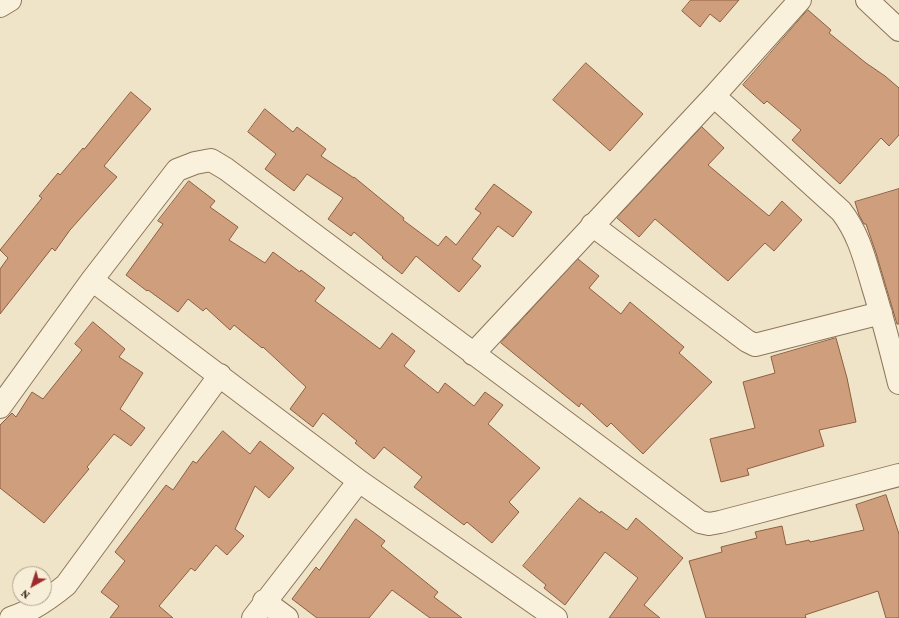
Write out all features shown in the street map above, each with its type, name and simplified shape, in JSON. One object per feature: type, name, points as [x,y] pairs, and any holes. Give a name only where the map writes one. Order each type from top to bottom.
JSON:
[{"type":"street","points":[[0,6],[10,0]]},
{"type":"street","points":[[473,354],[714,96],[800,0]]},
{"type":"street","points":[[867,0],[899,30]]},
{"type":"street","points":[[714,96],[848,219],[860,242],[881,313],[899,383]]},
{"type":"street","points":[[0,407],[92,280],[178,170],[194,163],[211,160],[226,168],[473,354],[700,522],[709,524],[899,476]]},
{"type":"street","points":[[592,225],[747,341],[755,345],[881,313]]},
{"type":"street","points":[[92,280],[220,375],[359,482],[556,618]]},
{"type":"street","points":[[11,618],[25,613],[45,602],[66,585],[220,375]]},
{"type":"street","points":[[287,618],[259,609],[359,482]]},
{"type":"building","points":[[691,0],[739,0],[720,22],[710,14],[700,27],[682,11]]},
{"type":"building","points":[[808,10],[831,30],[829,33],[899,88],[899,135],[889,146],[881,138],[840,184],[792,140],[801,130],[767,101],[764,104],[743,85]]},
{"type":"building","points":[[586,63],[643,114],[610,151],[553,100]]},
{"type":"building","points":[[131,92],[151,109],[104,166],[117,177],[70,230],[55,251],[52,248],[0,314],[0,269],[8,258],[0,250],[42,198],[39,196],[58,173],[60,175],[83,148],[84,149]]},
{"type":"building","points":[[265,109],[293,132],[297,127],[326,149],[321,156],[354,177],[404,218],[403,220],[438,246],[446,236],[456,245],[481,213],[475,209],[494,184],[532,212],[513,237],[498,226],[472,259],[481,266],[459,292],[416,256],[402,274],[354,232],[351,236],[328,219],[343,198],[307,174],[294,191],[265,169],[276,154],[248,132]]},
{"type":"building","points":[[702,127],[724,148],[708,165],[769,216],[782,201],[802,220],[774,251],[765,243],[728,281],[655,219],[639,237],[617,218]]},
{"type":"building","points":[[189,181],[215,201],[210,207],[238,227],[229,240],[265,263],[273,252],[300,272],[301,270],[325,288],[315,301],[380,349],[392,333],[415,351],[404,366],[438,393],[445,383],[474,406],[485,392],[503,405],[488,424],[540,468],[509,502],[519,512],[492,543],[467,522],[464,525],[414,487],[422,477],[384,447],[374,459],[355,443],[357,441],[323,413],[313,427],[290,409],[306,387],[263,347],[262,348],[234,325],[230,330],[206,308],[203,311],[188,299],[178,312],[126,275],[163,224],[158,221]]},
{"type":"building","points":[[899,189],[899,324],[897,324],[876,253],[866,224],[864,224],[859,215],[855,202]]},
{"type":"building","points":[[578,259],[599,276],[589,288],[621,314],[630,302],[684,347],[679,353],[712,382],[643,454],[611,423],[607,427],[581,403],[579,407],[501,343]]},
{"type":"building","points":[[93,322],[125,349],[119,357],[143,373],[120,409],[145,428],[131,446],[114,434],[87,467],[89,469],[44,523],[0,488],[0,425],[12,413],[16,417],[32,392],[43,399],[82,350],[75,344]]},
{"type":"building","points":[[836,338],[847,378],[856,422],[819,430],[824,446],[747,469],[749,475],[721,482],[710,439],[755,428],[743,382],[775,373],[771,357]]},
{"type":"building","points":[[223,431],[250,454],[260,441],[294,468],[269,498],[255,486],[235,529],[244,536],[227,555],[216,545],[195,571],[191,568],[159,606],[173,618],[110,618],[119,606],[101,592],[125,561],[115,552],[166,485],[173,490],[193,461],[196,463]]},
{"type":"building","points":[[886,495],[899,534],[899,618],[886,618],[878,591],[805,615],[806,618],[706,618],[689,561],[722,552],[721,547],[757,538],[755,532],[782,526],[786,545],[809,540],[810,542],[864,530],[856,505]]},
{"type":"building","points":[[580,498],[627,530],[636,518],[683,558],[644,605],[660,618],[609,618],[638,578],[605,552],[565,605],[544,588],[546,585],[523,566]]},
{"type":"building","points":[[356,519],[385,541],[381,546],[438,592],[434,597],[462,618],[430,618],[392,590],[369,618],[317,618],[292,599],[316,567],[319,570]]}]
